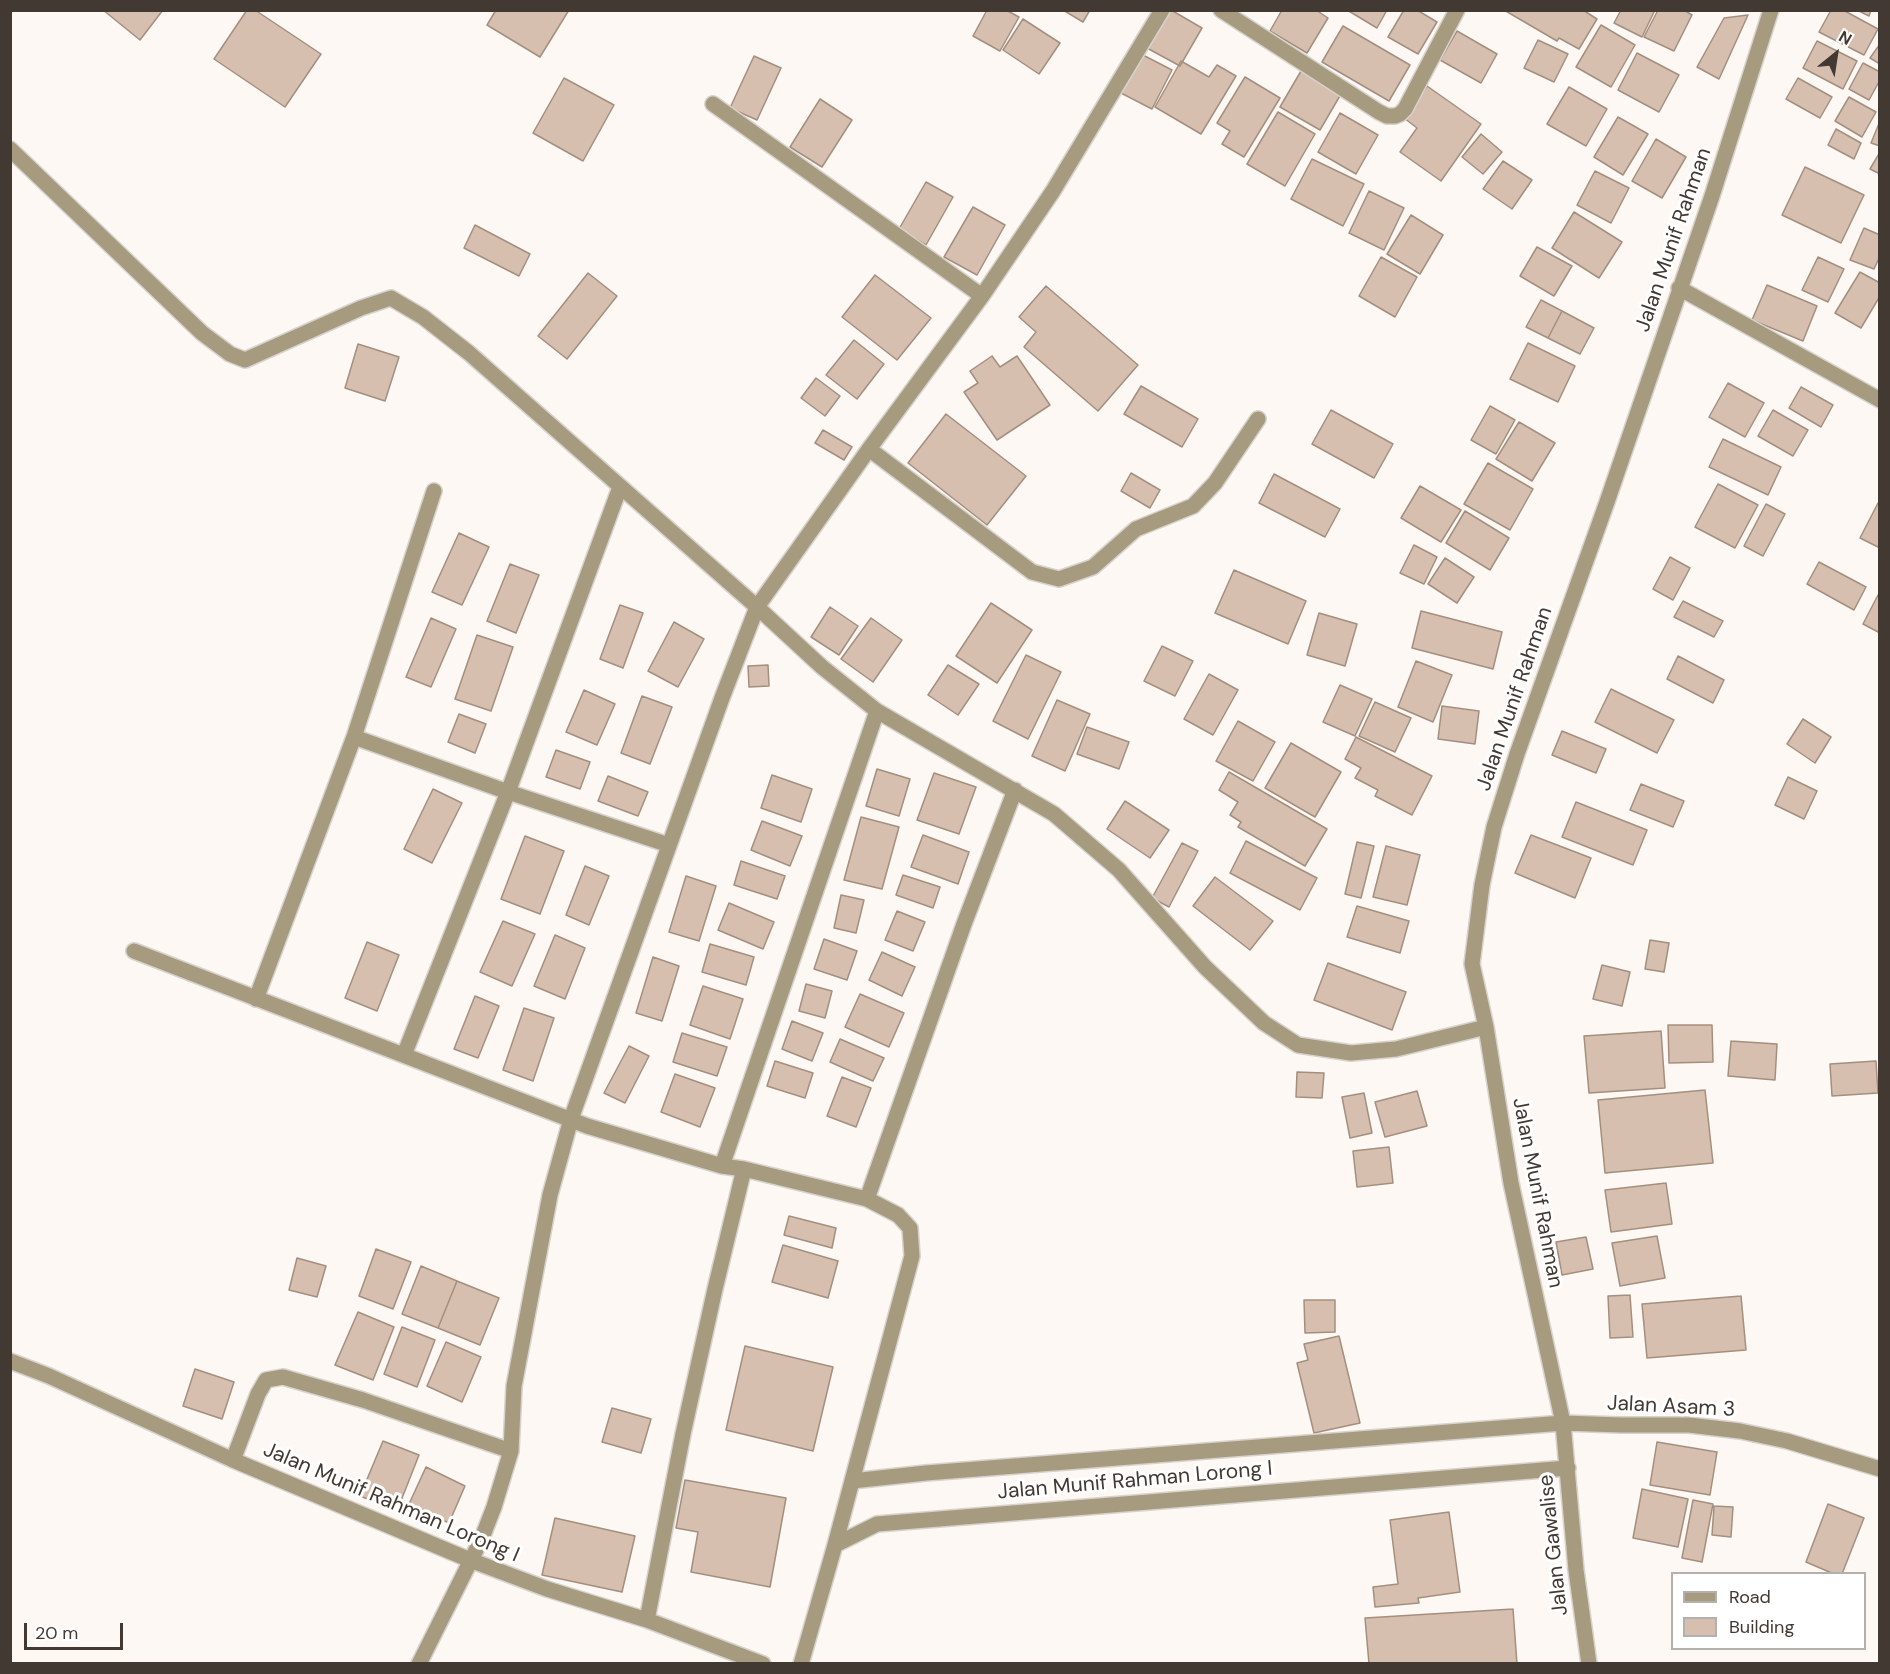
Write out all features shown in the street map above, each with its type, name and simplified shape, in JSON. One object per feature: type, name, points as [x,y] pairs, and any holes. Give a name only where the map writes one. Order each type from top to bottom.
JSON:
[{"type":"street","points":[[419,1664],[482,1538],[494,1507],[510,1450],[514,1386],[550,1195],[571,1119],[757,606],[982,296],[1053,190],[1162,10]]},
{"type":"street","points":[[1221,10],[1387,116],[1395,116],[1405,109],[1457,10]]},
{"type":"street","name":"Jalan Munif Rahman","points":[[1563,1423],[1510,1183],[1486,1027],[1472,964],[1482,885],[1494,827],[1517,754],[1607,502],[1712,196],[1771,10]]},
{"type":"street","points":[[712,104],[982,296]]},
{"type":"street","points":[[10,149],[202,333],[230,354],[245,360],[361,308],[391,298],[423,317],[469,353],[757,606],[822,667],[877,711],[1054,814],[1119,870],[1205,967],[1264,1023],[1298,1046],[1351,1053],[1396,1049],[1486,1027]]},
{"type":"street","points":[[1679,288],[1880,400]]},
{"type":"street","points":[[869,449],[1032,572],[1059,579],[1093,567],[1136,530],[1192,506],[1215,483],[1258,419]]},
{"type":"street","points":[[404,1055],[508,792],[620,487]]},
{"type":"street","points":[[256,999],[354,738],[434,491]]},
{"type":"street","points":[[722,1166],[877,711]]},
{"type":"street","points":[[354,738],[669,845]]},
{"type":"street","points":[[867,1199],[964,924],[1015,790]]},
{"type":"street","points":[[134,951],[587,1126],[722,1166],[744,1168],[867,1199],[898,1215],[910,1228],[912,1256],[801,1664]]},
{"type":"street","points":[[647,1620],[683,1434],[744,1168]]},
{"type":"street","name":"Jalan Munif Rahman Lorong I","points":[[10,1360],[233,1460],[470,1560],[547,1589],[647,1620],[764,1664]]},
{"type":"street","points":[[233,1460],[258,1394],[266,1380],[283,1377],[363,1400],[510,1450]]},
{"type":"street","name":"Jalan Gawalise","points":[[1563,1423],[1576,1570],[1589,1664]]},
{"type":"street","name":"Jalan Asam 3","points":[[852,1481],[1563,1423],[1689,1425],[1740,1431],[1787,1441],[1880,1469]]},
{"type":"street","name":"Jalan Munif Rahman Lorong I","points":[[835,1545],[878,1524],[1568,1468]]},
{"type":"building","points":[[103,10],[163,10],[140,40]]},
{"type":"building","points":[[247,10],[255,10],[321,54],[285,107],[214,59]]},
{"type":"building","points":[[496,10],[569,10],[540,57],[487,25]]},
{"type":"building","points":[[987,10],[1006,10],[1019,17],[1000,51],[973,36]]},
{"type":"building","points":[[1063,10],[1090,10],[1083,22]]},
{"type":"building","points":[[1168,10],[1202,28],[1180,66],[1147,48]]},
{"type":"building","points":[[1282,10],[1316,10],[1328,18],[1307,53],[1270,31]]},
{"type":"building","points":[[1347,10],[1387,10],[1377,28]]},
{"type":"building","points":[[1404,10],[1417,10],[1437,22],[1418,54],[1388,37]]},
{"type":"building","points":[[1504,10],[1583,10],[1597,19],[1579,49],[1559,38],[1557,41]]},
{"type":"building","points":[[1621,10],[1655,10],[1642,37],[1614,23]]},
{"type":"building","points":[[1658,10],[1684,10],[1692,15],[1674,51],[1644,37]]},
{"type":"building","points":[[1831,10],[1843,10],[1878,29],[1864,55],[1819,32]]},
{"type":"building","points":[[1857,10],[1871,10],[1869,16]]},
{"type":"building","points":[[1748,15],[1719,79],[1697,67],[1724,18]]},
{"type":"building","points":[[1023,19],[1060,43],[1039,74],[1003,50]]},
{"type":"building","points":[[1601,25],[1635,45],[1611,87],[1576,67]]},
{"type":"building","points":[[1343,26],[1410,65],[1389,101],[1322,62]]},
{"type":"building","points":[[1457,31],[1497,54],[1481,83],[1440,60]]},
{"type":"building","points":[[1538,40],[1568,54],[1554,82],[1524,68]]},
{"type":"building","points":[[1817,41],[1857,61],[1843,89],[1803,68]]},
{"type":"building","points":[[1880,44],[1880,64],[1870,58]]},
{"type":"building","points":[[1139,53],[1172,70],[1152,109],[1119,92]]},
{"type":"building","points":[[1637,53],[1679,75],[1659,112],[1618,90]]},
{"type":"building","points":[[754,56],[781,68],[757,120],[730,108]]},
{"type":"building","points":[[1181,61],[1209,77],[1217,65],[1236,76],[1201,134],[1155,107]]},
{"type":"building","points":[[1863,63],[1880,72],[1880,80],[1869,100],[1849,89]]},
{"type":"building","points":[[1301,71],[1341,94],[1320,130],[1280,107]]},
{"type":"building","points":[[1245,77],[1280,98],[1244,157],[1222,144],[1230,131],[1217,123]]},
{"type":"building","points":[[564,78],[614,105],[583,161],[533,133]]},
{"type":"building","points":[[1798,78],[1832,97],[1820,118],[1786,99]]},
{"type":"building","points":[[1427,86],[1481,124],[1441,181],[1400,152],[1417,128],[1404,118]]},
{"type":"building","points":[[1569,87],[1607,109],[1586,146],[1547,124]]},
{"type":"building","points":[[1849,97],[1876,112],[1862,137],[1835,121]]},
{"type":"building","points":[[820,99],[852,120],[822,167],[790,147]]},
{"type":"building","points":[[1278,112],[1315,134],[1285,186],[1247,164]]},
{"type":"building","points":[[1340,113],[1378,135],[1356,174],[1318,152]]},
{"type":"building","points":[[1618,117],[1648,134],[1623,175],[1594,157]]},
{"type":"building","points":[[1880,121],[1880,146],[1871,143]]},
{"type":"building","points":[[1836,129],[1861,143],[1854,159],[1828,145]]},
{"type":"building","points":[[1481,134],[1502,152],[1483,174],[1462,157]]},
{"type":"building","points":[[1656,139],[1686,157],[1662,198],[1632,181]]},
{"type":"building","points":[[1880,152],[1880,174],[1870,169]]},
{"type":"building","points":[[1312,159],[1364,184],[1343,226],[1291,199]]},
{"type":"building","points":[[1503,161],[1532,180],[1512,209],[1483,189]]},
{"type":"building","points":[[1805,167],[1864,195],[1841,243],[1782,215]]},
{"type":"building","points":[[1595,171],[1629,188],[1611,223],[1577,205]]},
{"type":"building","points":[[926,182],[953,197],[926,245],[899,229]]},
{"type":"building","points":[[1369,191],[1404,208],[1384,250],[1349,233]]},
{"type":"building","points":[[973,207],[1005,225],[977,275],[944,257]]},
{"type":"building","points":[[1574,212],[1622,242],[1599,278],[1552,248]]},
{"type":"building","points":[[1411,215],[1443,235],[1420,274],[1387,254]]},
{"type":"building","points":[[475,225],[530,254],[519,276],[464,248]]},
{"type":"building","points":[[1864,228],[1880,235],[1880,256],[1874,269],[1850,260]]},
{"type":"building","points":[[1537,247],[1572,266],[1554,296],[1520,276]]},
{"type":"building","points":[[1381,257],[1417,277],[1395,317],[1359,296]]},
{"type":"building","points":[[1818,257],[1844,269],[1828,302],[1802,290]]},
{"type":"building","points":[[1860,272],[1880,283],[1880,296],[1861,328],[1835,313]]},
{"type":"building","points":[[588,273],[617,296],[567,359],[538,336]]},
{"type":"building","points":[[875,275],[931,318],[897,360],[842,317]]},
{"type":"building","points":[[1767,285],[1817,306],[1803,341],[1752,320]]},
{"type":"building","points":[[1046,286],[1138,365],[1098,411],[1024,347],[1036,332],[1019,317]]},
{"type":"building","points":[[1541,300],[1562,311],[1548,338],[1526,327]]},
{"type":"building","points":[[1562,311],[1594,328],[1580,354],[1548,338]]},
{"type":"building","points":[[854,340],[884,364],[857,399],[826,375]]},
{"type":"building","points":[[1528,343],[1575,366],[1558,402],[1510,379]]},
{"type":"building","points":[[358,344],[399,357],[385,401],[345,388]]},
{"type":"building","points":[[992,356],[1000,367],[1017,356],[1050,405],[997,440],[964,392],[978,383],[970,371]]},
{"type":"building","points":[[816,378],[840,396],[825,416],[801,398]]},
{"type":"building","points":[[1728,383],[1764,403],[1745,437],[1709,417]]},
{"type":"building","points":[[1141,386],[1198,419],[1182,447],[1124,414]]},
{"type":"building","points":[[1801,387],[1833,405],[1821,427],[1789,408]]},
{"type":"building","points":[[1490,406],[1515,420],[1496,454],[1471,440]]},
{"type":"building","points":[[1331,410],[1393,444],[1374,478],[1312,444]]},
{"type":"building","points":[[1773,410],[1808,430],[1793,456],[1758,436]]},
{"type":"building","points":[[946,414],[1026,476],[987,525],[908,463]]},
{"type":"building","points":[[1519,422],[1555,443],[1532,481],[1496,459]]},
{"type":"building","points":[[823,430],[852,447],[844,460],[815,443]]},
{"type":"building","points":[[1723,439],[1781,467],[1768,495],[1709,467]]},
{"type":"building","points":[[1488,463],[1533,489],[1510,530],[1464,504]]},
{"type":"building","points":[[1131,473],[1160,490],[1150,508],[1121,491]]},
{"type":"building","points":[[1274,474],[1340,509],[1325,537],[1259,503]]},
{"type":"building","points":[[1718,484],[1758,505],[1735,548],[1695,527]]},
{"type":"building","points":[[1420,486],[1461,510],[1441,542],[1401,518]]},
{"type":"building","points":[[1878,503],[1880,504],[1880,548],[1860,538]]},
{"type":"building","points":[[1766,504],[1785,514],[1763,556],[1744,546]]},
{"type":"building","points":[[1465,511],[1509,538],[1490,570],[1446,543]]},
{"type":"building","points":[[459,533],[489,547],[462,605],[432,592]]},
{"type":"building","points":[[1414,545],[1437,557],[1424,584],[1400,573]]},
{"type":"building","points":[[1670,557],[1690,568],[1673,600],[1653,589]]},
{"type":"building","points":[[1445,558],[1474,577],[1457,603],[1428,584]]},
{"type":"building","points":[[1819,562],[1866,587],[1854,610],[1807,584]]},
{"type":"building","points":[[510,564],[539,575],[516,633],[487,621]]},
{"type":"building","points":[[1234,570],[1306,601],[1288,644],[1215,613]]},
{"type":"building","points":[[1878,595],[1880,596],[1880,633],[1863,624]]},
{"type":"building","points":[[1683,601],[1723,621],[1714,637],[1674,617]]},
{"type":"building","points":[[991,603],[1032,630],[997,683],[956,656]]},
{"type":"building","points":[[620,605],[643,613],[623,668],[600,659]]},
{"type":"building","points":[[830,607],[858,626],[839,655],[811,637]]},
{"type":"building","points":[[1421,611],[1502,632],[1493,669],[1412,648]]},
{"type":"building","points":[[1319,613],[1357,624],[1345,666],[1307,655]]},
{"type":"building","points":[[431,618],[456,629],[431,687],[406,677]]},
{"type":"building","points":[[871,618],[902,640],[873,682],[841,659]]},
{"type":"building","points":[[674,622],[704,639],[678,687],[648,671]]},
{"type":"building","points":[[477,635],[513,647],[491,711],[455,699]]},
{"type":"building","points":[[1162,646],[1193,661],[1175,696],[1144,681]]},
{"type":"building","points":[[1026,655],[1061,672],[1028,739],[993,721]]},
{"type":"building","points":[[1678,656],[1724,680],[1713,703],[1667,679]]},
{"type":"building","points":[[1416,661],[1452,675],[1433,722],[1398,707]]},
{"type":"building","points":[[768,665],[769,686],[749,687],[748,666]]},
{"type":"building","points":[[948,665],[979,684],[958,715],[928,695]]},
{"type":"building","points":[[1209,674],[1238,690],[1213,735],[1184,719]]},
{"type":"building","points":[[1340,685],[1372,699],[1355,736],[1323,722]]},
{"type":"building","points":[[1611,689],[1674,720],[1657,753],[1595,722]]},
{"type":"building","points":[[584,690],[615,704],[597,745],[566,732]]},
{"type":"building","points":[[642,696],[672,707],[650,764],[621,753]]},
{"type":"building","points":[[1057,700],[1090,714],[1065,771],[1032,756]]},
{"type":"building","points":[[1375,702],[1411,718],[1395,752],[1359,736]]},
{"type":"building","points":[[1442,706],[1479,711],[1475,744],[1438,739]]},
{"type":"building","points":[[459,714],[486,724],[475,753],[448,742]]},
{"type":"building","points":[[1803,719],[1831,737],[1815,763],[1787,744]]},
{"type":"building","points":[[1238,721],[1275,742],[1253,781],[1216,761]]},
{"type":"building","points":[[1087,727],[1129,742],[1119,769],[1077,754]]},
{"type":"building","points":[[1562,731],[1606,749],[1596,773],[1552,755]]},
{"type":"building","points":[[1356,737],[1432,776],[1412,815],[1375,796],[1378,790],[1355,778],[1361,768],[1345,759]]},
{"type":"building","points":[[1291,743],[1341,772],[1315,817],[1265,788]]},
{"type":"building","points":[[556,750],[590,762],[580,789],[546,777]]},
{"type":"building","points":[[877,769],[910,779],[899,816],[866,806]]},
{"type":"building","points":[[1229,772],[1327,829],[1305,866],[1238,827],[1241,822],[1230,815],[1238,802],[1219,790]]},
{"type":"building","points":[[934,773],[976,787],[959,834],[917,820]]},
{"type":"building","points":[[772,775],[812,789],[801,822],[761,808]]},
{"type":"building","points":[[608,776],[648,792],[638,816],[598,801]]},
{"type":"building","points":[[1788,777],[1817,791],[1804,819],[1775,805]]},
{"type":"building","points":[[1641,784],[1684,801],[1673,827],[1630,810]]},
{"type":"building","points":[[433,789],[462,803],[432,863],[404,849]]},
{"type":"building","points":[[1125,801],[1169,830],[1150,858],[1107,829]]},
{"type":"building","points":[[1576,802],[1647,830],[1633,865],[1562,837]]},
{"type":"building","points":[[861,817],[899,827],[882,889],[844,880]]},
{"type":"building","points":[[762,821],[802,836],[790,866],[751,850]]},
{"type":"building","points":[[923,835],[969,852],[958,884],[911,867]]},
{"type":"building","points":[[1531,835],[1591,858],[1575,898],[1515,873]]},
{"type":"building","points":[[525,836],[564,851],[540,914],[501,899]]},
{"type":"building","points":[[1246,841],[1317,878],[1300,910],[1230,873]]},
{"type":"building","points":[[1357,842],[1374,846],[1361,898],[1345,894]]},
{"type":"building","points":[[1182,843],[1198,851],[1169,907],[1152,898]]},
{"type":"building","points":[[1386,846],[1420,855],[1407,905],[1373,897]]},
{"type":"building","points":[[741,861],[785,876],[777,899],[734,885]]},
{"type":"building","points":[[585,866],[609,876],[589,925],[566,915]]},
{"type":"building","points":[[903,875],[940,887],[933,908],[896,895]]},
{"type":"building","points":[[686,876],[716,886],[699,941],[669,932]]},
{"type":"building","points":[[1215,877],[1273,921],[1250,950],[1193,906]]},
{"type":"building","points":[[841,895],[864,900],[856,933],[834,928]]},
{"type":"building","points":[[729,903],[774,922],[763,949],[718,930]]},
{"type":"building","points":[[1357,906],[1409,921],[1400,953],[1347,937]]},
{"type":"building","points":[[897,911],[925,922],[913,951],[885,940]]},
{"type":"building","points":[[503,921],[535,934],[512,986],[480,972]]},
{"type":"building","points":[[555,935],[585,948],[565,999],[534,986]]},
{"type":"building","points":[[824,939],[857,951],[847,980],[814,969]]},
{"type":"building","points":[[1650,940],[1669,943],[1664,972],[1645,969]]},
{"type":"building","points":[[367,942],[399,955],[377,1011],[345,998]]},
{"type":"building","points":[[710,944],[754,957],[746,985],[702,972]]},
{"type":"building","points":[[882,952],[915,967],[902,996],[869,980]]},
{"type":"building","points":[[653,957],[679,966],[662,1021],[636,1013]]},
{"type":"building","points":[[1328,963],[1406,992],[1392,1030],[1314,1000]]},
{"type":"building","points":[[1602,965],[1630,972],[1622,1006],[1593,999]]},
{"type":"building","points":[[806,984],[832,991],[825,1018],[799,1011]]},
{"type":"building","points":[[703,986],[743,999],[730,1039],[690,1025]]},
{"type":"building","points":[[860,994],[904,1013],[889,1047],[845,1027]]},
{"type":"building","points":[[475,996],[499,1006],[478,1058],[454,1049]]},
{"type":"building","points":[[524,1008],[554,1018],[533,1081],[503,1070]]},
{"type":"building","points":[[792,1021],[823,1033],[812,1061],[782,1049]]},
{"type":"building","points":[[1668,1025],[1712,1025],[1713,1062],[1669,1063]]},
{"type":"building","points":[[1661,1031],[1665,1088],[1589,1093],[1584,1036]]},
{"type":"building","points":[[682,1033],[727,1047],[717,1076],[673,1062]]},
{"type":"building","points":[[840,1039],[884,1058],[873,1081],[830,1062]]},
{"type":"building","points":[[1731,1041],[1777,1044],[1775,1080],[1728,1076]]},
{"type":"building","points":[[629,1046],[649,1056],[625,1103],[604,1093]]},
{"type":"building","points":[[775,1061],[813,1073],[805,1098],[767,1086]]},
{"type":"building","points":[[1876,1061],[1878,1093],[1832,1096],[1830,1064]]},
{"type":"building","points":[[1297,1072],[1324,1073],[1322,1098],[1296,1097]]},
{"type":"building","points":[[675,1074],[715,1088],[700,1127],[661,1112]]},
{"type":"building","points":[[842,1077],[871,1088],[856,1127],[827,1116]]},
{"type":"building","points":[[1705,1090],[1713,1163],[1605,1173],[1598,1100]]},
{"type":"building","points":[[1417,1091],[1427,1126],[1385,1137],[1375,1102]]},
{"type":"building","points":[[1364,1093],[1372,1133],[1350,1138],[1342,1097]]},
{"type":"building","points":[[1389,1147],[1393,1183],[1357,1187],[1353,1151]]},
{"type":"building","points":[[1666,1183],[1672,1224],[1611,1232],[1605,1190]]},
{"type":"building","points":[[789,1216],[836,1228],[832,1248],[784,1235]]},
{"type":"building","points":[[1657,1236],[1665,1278],[1620,1286],[1612,1243]]},
{"type":"building","points":[[1586,1237],[1593,1269],[1562,1275],[1556,1242]]},
{"type":"building","points":[[783,1245],[838,1261],[828,1298],[772,1282]]},
{"type":"building","points":[[376,1249],[411,1262],[393,1309],[359,1296]]},
{"type":"building","points":[[297,1258],[326,1266],[317,1297],[289,1290]]},
{"type":"building","points":[[421,1266],[457,1281],[438,1328],[402,1314]]},
{"type":"building","points":[[457,1281],[499,1298],[480,1345],[438,1328]]},
{"type":"building","points":[[1630,1295],[1633,1337],[1610,1338],[1608,1296]]},
{"type":"building","points":[[1741,1296],[1746,1350],[1647,1358],[1642,1304]]},
{"type":"building","points":[[1304,1300],[1335,1300],[1335,1332],[1305,1333]]},
{"type":"building","points":[[358,1312],[394,1327],[373,1380],[335,1365]]},
{"type":"building","points":[[402,1327],[435,1340],[417,1387],[384,1374]]},
{"type":"building","points":[[1339,1336],[1360,1423],[1314,1433],[1297,1363],[1308,1360],[1304,1344]]},
{"type":"building","points":[[446,1342],[481,1357],[462,1402],[427,1386]]},
{"type":"building","points":[[745,1346],[833,1367],[813,1451],[726,1430]]},
{"type":"building","points":[[195,1369],[234,1382],[222,1419],[183,1406]]},
{"type":"building","points":[[612,1408],[651,1419],[641,1453],[602,1442]]},
{"type":"building","points":[[383,1441],[419,1455],[397,1511],[360,1496]]},
{"type":"building","points":[[1657,1442],[1717,1452],[1710,1495],[1650,1485]]},
{"type":"building","points":[[426,1467],[465,1486],[449,1523],[409,1504]]},
{"type":"building","points":[[685,1480],[786,1498],[770,1587],[691,1572],[698,1532],[676,1528]]},
{"type":"building","points":[[1642,1489],[1688,1499],[1678,1547],[1633,1538]]},
{"type":"building","points":[[1693,1500],[1713,1504],[1702,1562],[1682,1558]]},
{"type":"building","points":[[1828,1504],[1864,1518],[1843,1572],[1829,1572],[1806,1562]]},
{"type":"building","points":[[1714,1506],[1733,1507],[1731,1537],[1712,1535]]},
{"type":"building","points":[[1449,1512],[1460,1592],[1418,1598],[1419,1603],[1375,1607],[1373,1587],[1398,1584],[1390,1520]]},
{"type":"building","points":[[555,1518],[635,1536],[622,1592],[542,1575]]},
{"type":"building","points":[[1513,1609],[1517,1664],[1369,1664],[1365,1618]]}]
